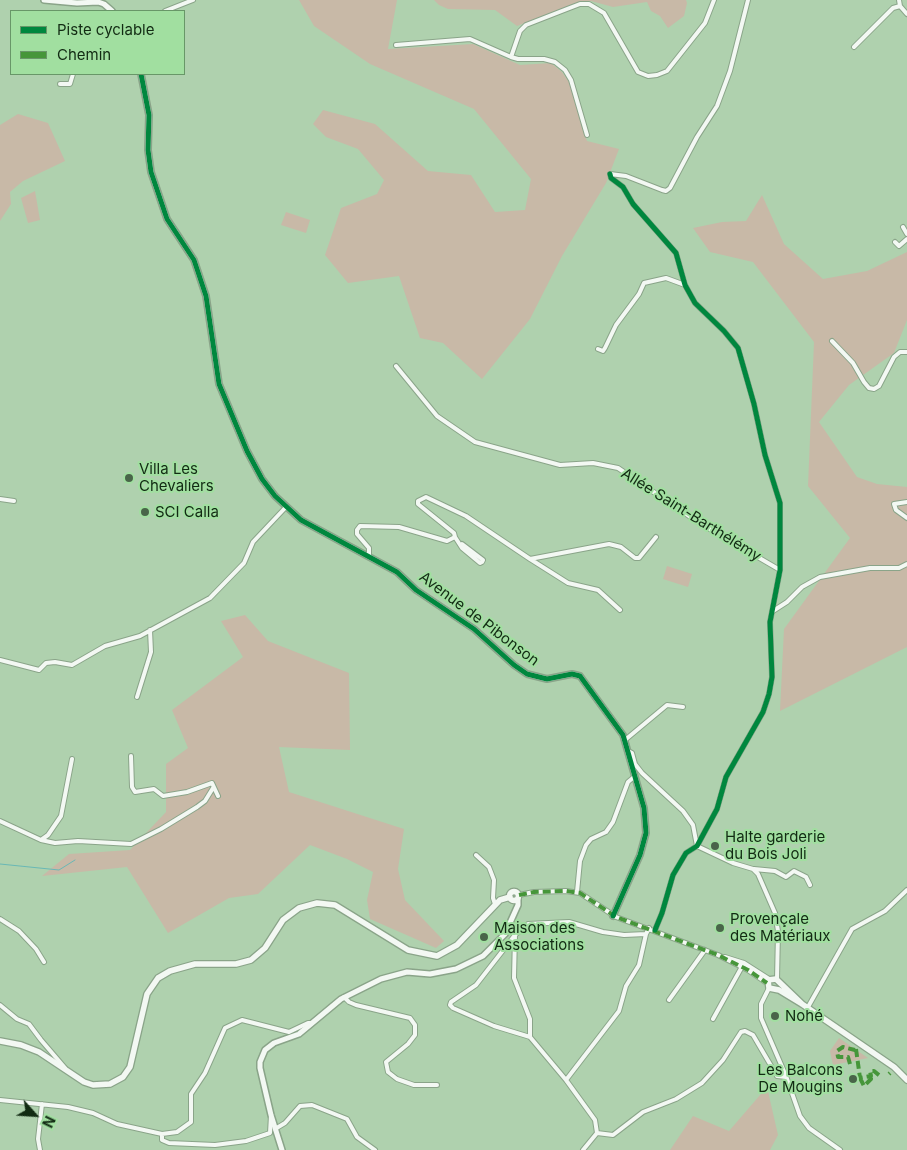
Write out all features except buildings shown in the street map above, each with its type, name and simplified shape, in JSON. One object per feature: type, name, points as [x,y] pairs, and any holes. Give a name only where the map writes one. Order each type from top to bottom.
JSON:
[{"type":"main road","points":[[0,1041],[29,1047],[93,1085],[106,1085],[119,1080],[126,1073],[132,1061],[147,994],[158,978],[170,970],[195,964],[236,964],[251,960],[265,948],[291,913],[307,904],[326,903],[335,905],[408,950],[437,956],[457,945],[495,904],[504,897],[515,898]]},
{"type":"main road","points":[[772,983],[894,1067],[907,1080]]},
{"type":"street","points":[[44,0],[77,3],[91,1],[104,4],[111,10]]},
{"type":"street","points":[[168,10],[193,0]]},
{"type":"street","points":[[511,57],[520,31],[526,25],[580,4],[589,4],[604,13],[638,72],[648,76],[663,74],[705,23],[714,0]]},
{"type":"street","points":[[655,930],[662,914],[673,875],[686,853],[697,846],[717,809],[726,777],[763,712],[769,694],[772,677],[772,612],[780,570],[780,502],[765,455],[747,375],[738,348],[695,303],[685,285],[676,253],[633,204],[623,188],[611,178],[610,174],[626,176],[666,191],[670,188],[697,137],[717,106],[730,71],[748,0]]},
{"type":"street","points":[[898,0],[900,6],[907,14]]},
{"type":"street","points":[[854,47],[893,8],[900,6]]},
{"type":"street","points":[[396,45],[470,39],[518,60],[544,59],[554,62],[565,70],[571,80],[587,135]]},
{"type":"street","points":[[60,84],[70,84],[73,75]]},
{"type":"street","name":"Avenue de Pibonson","points":[[141,75],[149,115],[148,150],[151,172],[167,219],[194,260],[206,296],[219,384],[258,472],[275,496],[301,520],[397,572],[416,590],[474,629],[514,665],[527,674],[548,679],[572,674],[580,676],[608,713],[625,740],[644,808],[646,833],[640,855],[613,916]]},
{"type":"street","points":[[903,227],[907,234]]},
{"type":"street","points":[[894,242],[898,246],[907,239]]},
{"type":"street","points":[[598,349],[603,351],[616,325],[639,294],[644,283],[666,278],[685,285]]},
{"type":"street","points":[[832,341],[853,363],[864,382],[874,389],[879,386],[894,357],[900,352],[907,352]]},
{"type":"street","name":"Allée Saint-Barthélémy","points":[[396,366],[437,416],[475,442],[560,465],[593,463],[618,468],[701,524],[780,570]]},
{"type":"street","points":[[462,544],[468,553],[480,563],[482,562],[483,560],[462,544],[455,537],[454,533],[422,508],[418,501],[426,497],[466,516],[568,582],[598,590],[620,610]]},
{"type":"street","points":[[0,498],[14,500]]},
{"type":"street","points":[[907,502],[894,504],[896,510],[907,518]]},
{"type":"street","points":[[0,660],[39,670],[46,664],[55,662],[72,665],[105,646],[140,636],[210,598],[244,563],[253,542],[286,507]]},
{"type":"street","points":[[369,557],[370,548],[357,534],[360,526],[399,527],[447,541],[455,537]]},
{"type":"street","points":[[530,559],[609,544],[621,547],[636,558],[639,558],[656,537]]},
{"type":"street","points":[[772,612],[787,602],[802,587],[820,577],[870,568],[900,568],[907,564]]},
{"type":"street","points":[[137,697],[151,652],[150,630]]},
{"type":"street","points":[[625,740],[668,705],[683,707]]},
{"type":"street","points":[[628,751],[632,753],[635,764],[642,773],[683,811],[693,825],[697,846]]},
{"type":"street","points":[[131,756],[132,787],[135,792],[154,789],[163,796],[187,792],[212,783],[218,796]]},
{"type":"street","points":[[41,840],[48,835],[61,816],[72,759]]},
{"type":"street","points":[[577,892],[580,861],[586,845],[610,827],[628,782],[634,777]]},
{"type":"street","points":[[0,821],[41,840],[54,843],[78,841],[132,844],[197,807],[205,801],[213,788]]},
{"type":"street","points":[[697,846],[733,863],[754,869],[775,871],[786,877],[794,871],[806,877],[810,885]]},
{"type":"street","points":[[476,855],[489,867],[494,880],[492,898],[495,904]]},
{"type":"street","points":[[754,869],[775,913],[778,931],[778,966],[761,1004],[761,1018],[804,1122],[840,1150]]},
{"type":"street","points":[[805,1005],[841,950],[852,929],[885,911],[907,890]]},
{"type":"street","points":[[282,1150],[271,1115],[260,1068],[262,1055],[269,1046],[299,1034],[344,997],[396,973],[439,973],[471,963],[483,956],[499,942],[510,927],[516,912],[515,898],[534,892],[577,892],[613,916],[655,930],[743,965],[772,983]]},
{"type":"street","points":[[0,919],[19,931],[36,949],[44,962]]},
{"type":"street","points":[[583,1150],[597,1133],[595,1120],[566,1080],[530,1037],[494,1026],[450,1005],[451,1002],[476,985],[515,935],[528,924],[555,921],[569,922],[617,935],[646,934]]},
{"type":"street","points":[[566,1080],[618,1011],[626,986],[639,964],[649,928]]},
{"type":"street","points":[[515,935],[514,978],[530,1019],[530,1037]]},
{"type":"street","points":[[670,1000],[705,950]]},
{"type":"street","points":[[713,1019],[743,965]]},
{"type":"street","points":[[344,997],[356,1005],[410,1018],[415,1025],[415,1035],[408,1044],[386,1062],[388,1072],[397,1079],[414,1085],[436,1086]]},
{"type":"street","points":[[0,1004],[17,1019],[30,1024],[67,1071]]},
{"type":"street","points":[[0,1100],[84,1110],[117,1124],[162,1134],[178,1132],[191,1122],[191,1094],[205,1073],[225,1028],[242,1020],[289,1032],[308,1022],[312,1023]]},
{"type":"street","points":[[597,1133],[607,1135],[619,1132],[643,1112],[676,1099],[702,1082],[723,1060],[741,1032],[745,1031],[753,1035],[775,1073],[780,1077],[786,1077]]},
{"type":"street","points":[[40,1150],[38,1139],[42,1104]]},
{"type":"street","points":[[275,1129],[285,1123],[300,1106],[312,1105],[347,1119],[357,1137],[375,1150]]},
{"type":"street","points":[[162,1134],[162,1140],[169,1144],[215,1145],[246,1141],[270,1133],[271,1115]]},
{"type":"shaded area","points":[[299,0],[397,0],[388,49],[473,44],[520,65],[551,63],[562,72],[569,82],[587,141],[619,149],[606,183],[562,256],[530,319],[482,379],[443,343],[420,338],[399,276],[348,283],[325,255],[341,208],[377,194],[384,180],[358,149],[326,137],[313,124],[323,110],[375,124],[428,171],[471,175],[495,212],[525,210],[531,179],[474,109],[370,64],[314,26]]},
{"type":"shaded area","points":[[434,0],[686,0],[687,3],[684,16],[668,28],[660,16],[651,11],[647,2],[613,7],[591,1],[578,2],[517,26],[495,10],[448,9],[439,5]]},
{"type":"shaded area","points":[[18,114],[48,123],[65,161],[23,181],[10,192],[11,204],[0,221],[0,125]]},
{"type":"shaded area","points":[[35,191],[40,220],[28,223],[21,198]]},
{"type":"shaded area","points":[[762,195],[784,244],[823,279],[867,271],[907,252],[907,320],[894,353],[849,385],[819,422],[857,477],[877,484],[907,487],[907,647],[780,711],[784,629],[850,538],[808,486],[814,342],[753,262],[710,252],[693,228],[722,222],[746,221]]},
{"type":"shaded area","points":[[286,212],[310,220],[306,233],[281,225]]},
{"type":"shaded area","points":[[667,566],[692,574],[688,587],[663,579]]},
{"type":"shaded area","points":[[245,615],[268,641],[349,673],[350,750],[279,747],[289,792],[404,829],[398,869],[405,900],[444,941],[436,948],[370,919],[367,900],[373,872],[347,859],[310,845],[258,894],[229,898],[168,933],[127,867],[42,876],[69,854],[130,850],[166,812],[166,764],[188,748],[172,710],[243,657],[221,621]]},
{"type":"shaded area","points":[[839,1038],[868,1058],[833,1065],[830,1051]]},
{"type":"shaded area","points":[[767,1087],[778,1135],[770,1150],[670,1150],[693,1116],[729,1131]]},
{"type":"waterway","points":[[0,864],[59,870],[75,860]]},
{"type":"marked path","points":[[519,895],[534,892],[566,891],[580,893],[616,917],[718,955],[748,970],[767,983]]},
{"type":"marked path","points":[[850,1064],[848,1057],[838,1057],[837,1051],[843,1047],[855,1050]]},
{"type":"marked path","points":[[856,1049],[860,1078],[871,1076],[870,1071],[874,1071],[880,1076]]},
{"type":"marked path","points":[[860,1078],[864,1086],[871,1079],[871,1076]]},
{"type":"cycle path","points":[[141,75],[149,115],[148,150],[151,172],[167,219],[194,260],[206,296],[219,384],[247,451],[262,479],[275,496],[301,520],[397,572],[416,590],[474,629],[514,665],[527,674],[547,679],[572,674],[580,676],[623,735],[644,808],[646,833],[640,855],[613,916]]},
{"type":"cycle path","points":[[610,174],[611,178],[623,187],[633,204],[676,253],[685,285],[695,303],[724,331],[738,348],[754,404],[765,455],[780,503],[780,570],[770,622],[772,677],[769,694],[763,712],[726,777],[717,809],[697,846],[686,853],[673,875],[655,930]]},
{"type":"place","name":"Villa Les Chevaliers","points":[[129,478]]},
{"type":"place","name":"SCI Calla","points":[[145,512]]},
{"type":"place","name":"Halte garderie du Bois Joli","points":[[715,846]]},
{"type":"place","name":"Provençale des Matériaux","points":[[720,928]]},
{"type":"place","name":"Maison des Associations","points":[[484,937]]},
{"type":"place","name":"Nohé","points":[[775,1016]]},
{"type":"place","name":"Les Balcons De Mougins","points":[[853,1079]]}]
